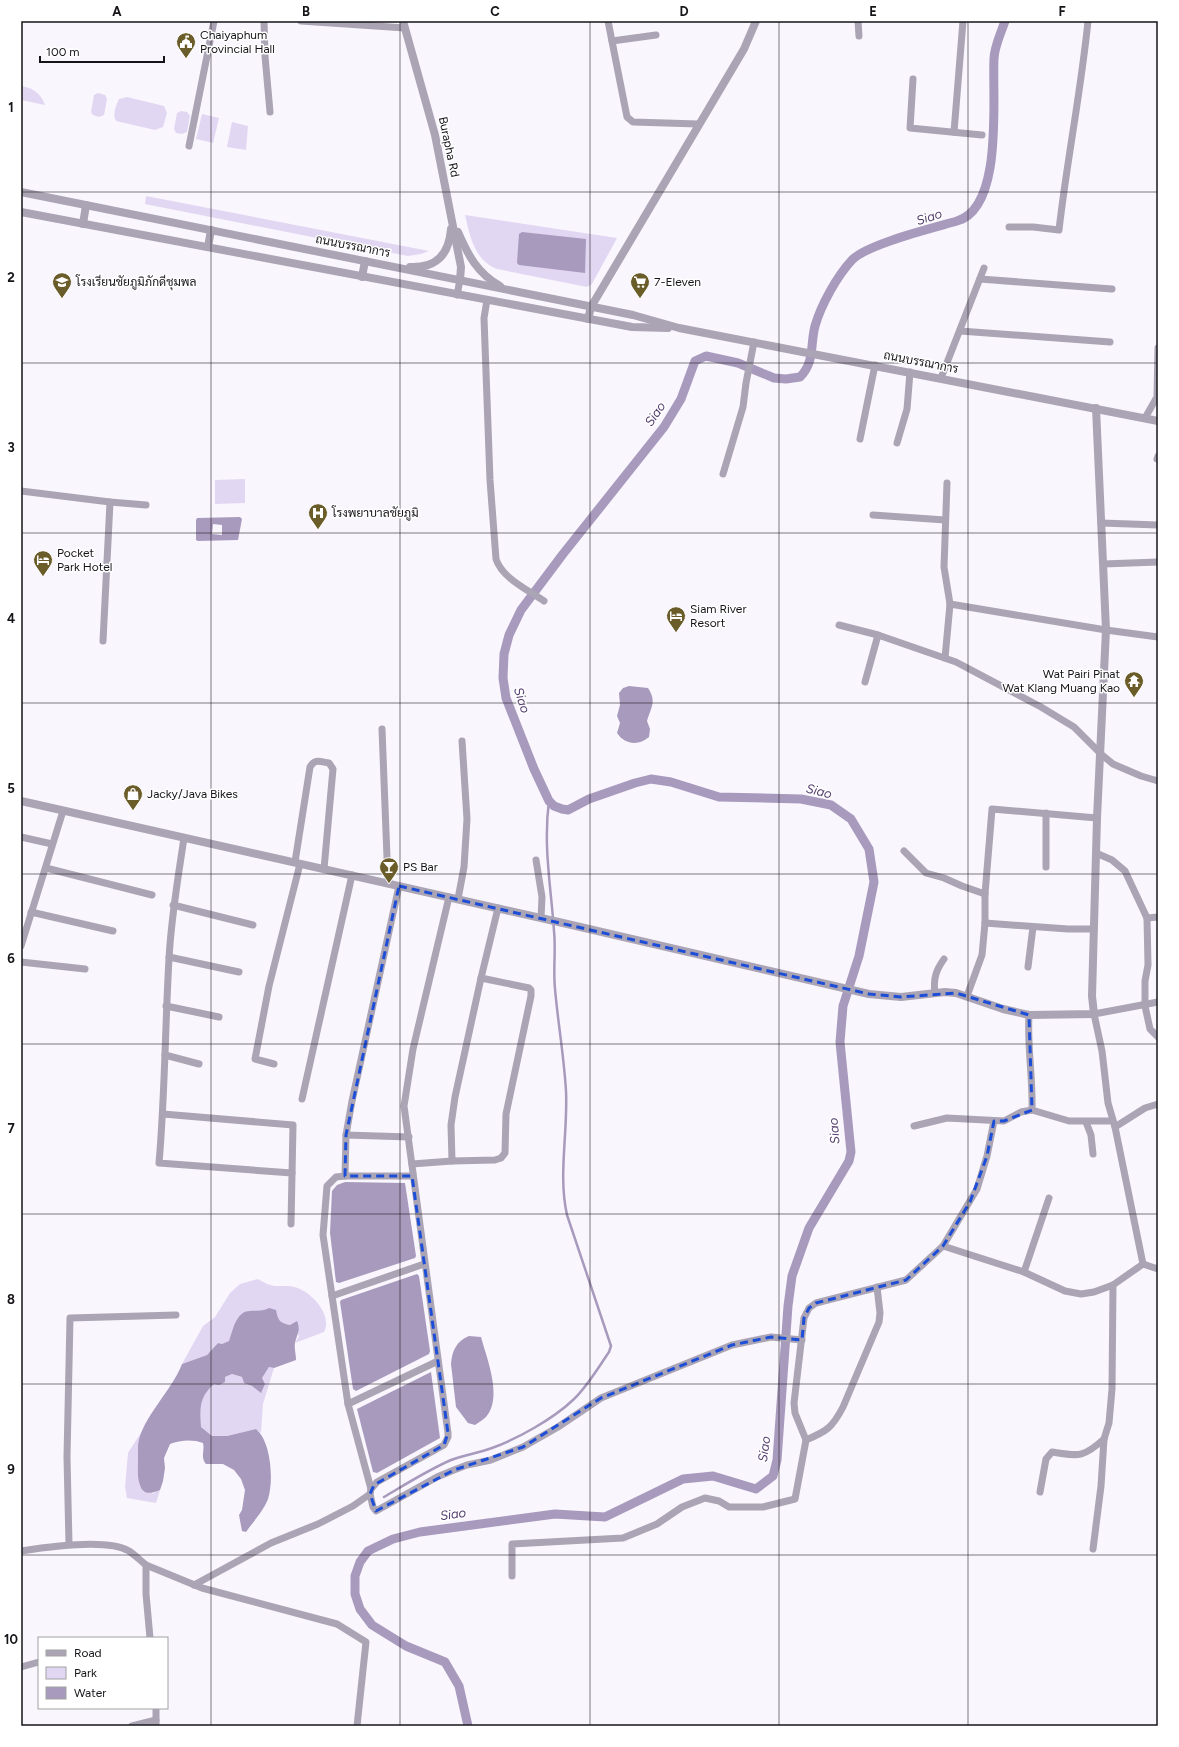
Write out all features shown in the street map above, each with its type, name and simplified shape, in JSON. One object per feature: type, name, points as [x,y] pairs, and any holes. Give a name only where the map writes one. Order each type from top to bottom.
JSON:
[{"type":"street","points":[[189,146],[214,21]]},
{"type":"street","points":[[264,21],[265,56],[270,112]]},
{"type":"street","points":[[301,21],[404,25]]},
{"type":"street","points":[[608,21],[627,117],[633,122],[698,124]]},
{"type":"street","points":[[588,319],[591,307],[698,124],[744,49],[756,21]]},
{"type":"street","points":[[858,21],[859,36]]},
{"type":"street","points":[[954,132],[963,21]]},
{"type":"street","points":[[1009,227],[1033,227],[1059,230],[1063,192],[1083,72],[1088,21]]},
{"type":"street","name":"Burapha Rd","points":[[404,25],[428,106],[452,218],[461,267],[460,280]]},
{"type":"street","points":[[612,41],[656,35]]},
{"type":"street","points":[[913,79],[910,128],[982,135]]},
{"type":"street","name":"ถนนบรรณาการ","points":[[21,192],[633,315],[679,328],[1158,420]]},
{"type":"street","points":[[83,224],[86,205]]},
{"type":"street","name":"ถนนบรรณาการ","points":[[21,212],[632,328],[679,328]]},
{"type":"street","points":[[393,267],[416,267],[428,265],[444,255],[448,248],[450,239],[452,218]]},
{"type":"street","points":[[452,218],[467,254],[474,265],[489,280],[506,289]]},
{"type":"street","points":[[208,248],[211,230]]},
{"type":"street","points":[[362,277],[365,261]]},
{"type":"street","points":[[941,378],[984,268]]},
{"type":"street","points":[[980,279],[1112,289]]},
{"type":"street","points":[[457,295],[460,280]]},
{"type":"street","points":[[487,300],[484,318],[489,457],[496,559],[502,570],[522,587],[544,601]]},
{"type":"street","points":[[960,331],[1110,342]]},
{"type":"street","points":[[723,474],[743,407],[754,342]]},
{"type":"street","points":[[1145,418],[1157,397],[1158,348]]},
{"type":"street","points":[[860,439],[875,366]]},
{"type":"street","points":[[897,443],[907,409],[910,372]]},
{"type":"street","points":[[1096,408],[1106,630],[1102,755],[1096,853],[1092,996],[1094,1014],[1102,1051],[1108,1103],[1114,1124],[1144,1264]]},
{"type":"street","points":[[945,658],[950,604],[944,567],[946,483]]},
{"type":"street","points":[[21,491],[110,502],[146,504]]},
{"type":"street","points":[[103,641],[110,502]]},
{"type":"street","points":[[873,515],[945,520]]},
{"type":"street","points":[[1101,523],[1158,525]]},
{"type":"street","points":[[1103,564],[1158,562]]},
{"type":"street","points":[[950,604],[1106,630],[1158,637]]},
{"type":"street","points":[[839,625],[878,635],[945,658],[1041,707],[1074,727],[1113,764],[1141,776],[1158,781]]},
{"type":"street","points":[[865,682],[878,635]]},
{"type":"street","points":[[382,729],[388,883]]},
{"type":"street","points":[[458,899],[464,867],[467,819],[462,741]]},
{"type":"street","points":[[274,1064],[255,1059],[269,986],[297,863],[310,767],[313,762],[316,761],[329,763],[333,769],[324,869]]},
{"type":"street","points":[[21,801],[564,922],[869,994],[901,997],[950,992],[967,996],[1002,1009],[1029,1015],[1094,1014],[1145,1006],[1158,1002]]},
{"type":"street","points":[[967,996],[982,955],[992,809],[1098,818]]},
{"type":"street","points":[[21,946],[63,811]]},
{"type":"street","points":[[1046,814],[1046,867]]},
{"type":"street","points":[[21,838],[52,844]]},
{"type":"street","points":[[184,838],[173,905],[166,1006],[163,1114],[159,1163],[292,1173]]},
{"type":"street","points":[[904,852],[926,873],[944,878],[985,894]]},
{"type":"street","points":[[1096,853],[1112,860],[1125,871],[1146,918],[1148,965],[1145,981],[1145,1006],[1150,1029],[1158,1037]]},
{"type":"street","points":[[536,860],[544,918]]},
{"type":"street","points":[[46,868],[152,895]]},
{"type":"street","points":[[302,1099],[352,875]]},
{"type":"street","points":[[345,1176],[346,1135],[399,886]]},
{"type":"street","points":[[194,1585],[272,1542],[318,1524],[353,1506],[371,1494],[374,1485],[392,1473],[444,1445],[446,1442],[448,1433],[412,1176],[409,1137],[404,1106],[413,1049],[449,897]]},
{"type":"street","points":[[173,905],[253,925]]},
{"type":"street","points":[[452,1161],[451,1125],[454,1104],[481,978],[498,908]]},
{"type":"street","points":[[31,912],[113,931]]},
{"type":"street","points":[[1146,918],[1158,917]]},
{"type":"street","points":[[985,923],[1033,927],[1094,929]]},
{"type":"street","points":[[1028,967],[1033,927]]},
{"type":"street","points":[[169,957],[239,972]]},
{"type":"street","points":[[935,994],[936,969],[944,959]]},
{"type":"street","points":[[21,962],[85,969]]},
{"type":"street","points":[[412,1164],[495,1160],[504,1156],[506,1114],[532,996],[529,988],[481,978]]},
{"type":"street","points":[[166,1006],[219,1017]]},
{"type":"street","points":[[1029,1015],[1028,1038],[1031,1063],[1032,1110]]},
{"type":"street","points":[[165,1055],[199,1064]]},
{"type":"street","points":[[914,1126],[948,1118],[1004,1121],[1021,1112],[1032,1110],[1069,1121],[1114,1124],[1145,1108],[1158,1104]]},
{"type":"street","points":[[163,1114],[293,1125],[290,1224]]},
{"type":"street","points":[[512,1576],[512,1544],[623,1538],[657,1524],[682,1507],[705,1498],[736,1507],[763,1507],[795,1499],[806,1440],[795,1413],[794,1403],[804,1318],[809,1308],[816,1303],[906,1280],[944,1246],[977,1189],[987,1156],[994,1120]]},
{"type":"street","points":[[1086,1122],[1091,1135],[1093,1154]]},
{"type":"street","points":[[346,1135],[409,1137]]},
{"type":"street","points":[[412,1176],[336,1177],[330,1181],[326,1192],[323,1235],[348,1404],[371,1494],[373,1508],[376,1511],[437,1477],[467,1465],[491,1460],[523,1447],[558,1427],[601,1398],[732,1345],[771,1337],[801,1340]]},
{"type":"street","points":[[1024,1272],[1050,1198]]},
{"type":"street","points":[[944,1246],[1024,1272],[1072,1293],[1094,1292],[1113,1285],[1144,1264]]},
{"type":"street","points":[[332,1296],[424,1264]]},
{"type":"street","points":[[1144,1264],[1158,1269]]},
{"type":"street","points":[[1093,1549],[1101,1486],[1104,1440],[1109,1423],[1111,1403],[1113,1285]]},
{"type":"street","points":[[806,1440],[825,1432],[836,1420],[879,1322],[880,1313],[877,1287]]},
{"type":"street","points":[[69,1544],[67,1456],[70,1318],[176,1315]]},
{"type":"street","points":[[348,1404],[438,1361]]},
{"type":"street","points":[[1040,1492],[1046,1459],[1052,1452],[1077,1455],[1085,1454],[1104,1440]]},
{"type":"street","points":[[21,1551],[69,1544],[108,1546],[128,1551],[146,1565],[194,1585],[265,1606],[337,1624],[366,1642],[356,1726]]},
{"type":"street","points":[[146,1565],[146,1594],[150,1637]]},
{"type":"street","points":[[21,1667],[38,1662]]},
{"type":"street","points":[[132,1726],[156,1723],[156,1709]]},
{"type":"highlighted area","points":[[399,886],[869,994],[901,997],[956,993],[1029,1015],[1032,1110],[1004,1121],[994,1121],[987,1156],[970,1202],[943,1246],[906,1280],[816,1303],[809,1308],[804,1318],[802,1340],[771,1337],[732,1345],[601,1398],[523,1447],[454,1470],[376,1511],[370,1494],[374,1485],[444,1445],[448,1433],[412,1176],[345,1176],[346,1135]]},
{"type":"green space","points":[[21,86],[30,88],[36,92],[45,105],[21,100]]},
{"type":"green space","points":[[98,93],[105,95],[107,99],[104,115],[99,117],[93,115],[91,112],[94,95]]},
{"type":"green space","points":[[127,97],[164,106],[167,113],[163,127],[155,130],[116,121],[114,113],[118,101],[119,99]]},
{"type":"green space","points":[[181,111],[187,112],[190,116],[187,132],[182,134],[176,133],[174,129],[177,113]]},
{"type":"green space","points":[[202,114],[219,118],[213,143],[196,139]]},
{"type":"green space","points":[[232,122],[248,126],[246,150],[227,147]]},
{"type":"green space","points":[[146,196],[429,251],[408,256],[145,204]]},
{"type":"green space","points":[[465,215],[617,238],[592,284],[587,287],[497,269],[489,265],[483,260],[474,246]]},
{"type":"green space","points":[[245,479],[245,503],[215,504],[215,480]]},
{"type":"green space","points":[[258,1279],[271,1285],[294,1287],[311,1296],[321,1307],[324,1313],[326,1326],[324,1332],[295,1343],[299,1336],[290,1325],[282,1323],[261,1312],[248,1311],[238,1317],[229,1341],[222,1344],[218,1343],[207,1355],[182,1364],[203,1326],[215,1317],[230,1293],[240,1284]]},
{"type":"green space","points":[[269,1367],[274,1368],[263,1404],[261,1433],[256,1429],[227,1436],[213,1437],[201,1427],[202,1400],[209,1388],[222,1378],[232,1374],[242,1377],[244,1383],[252,1386],[262,1378]]},
{"type":"green space","points":[[144,1428],[138,1444],[152,1494],[160,1490],[156,1503],[127,1498],[125,1487],[128,1453]]},
{"type":"water","points":[[522,232],[586,239],[585,273],[519,265],[517,263],[519,234]]},
{"type":"water","points":[[240,517],[242,519],[238,540],[196,540],[197,518]],"holes":[[[213,524],[222,525],[222,535],[212,534]]]},
{"type":"water","points":[[629,686],[648,688],[653,701],[647,721],[650,729],[649,737],[637,743],[624,740],[617,733],[620,723],[617,716],[620,705],[619,693],[623,688]]},
{"type":"water","points":[[345,1182],[405,1183],[416,1256],[415,1258],[339,1283],[336,1282],[330,1233],[332,1191],[337,1185]]},
{"type":"water","points":[[417,1274],[419,1276],[430,1351],[429,1354],[356,1391],[353,1389],[340,1302],[341,1300]]},
{"type":"water","points":[[269,1308],[276,1310],[280,1321],[284,1323],[290,1325],[297,1321],[299,1330],[295,1345],[296,1360],[274,1368],[269,1367],[262,1378],[265,1384],[261,1393],[252,1386],[244,1383],[242,1377],[232,1374],[225,1377],[225,1382],[219,1385],[214,1384],[209,1389],[203,1398],[200,1414],[201,1427],[212,1436],[227,1436],[256,1429],[265,1442],[270,1462],[270,1491],[264,1507],[246,1532],[242,1531],[239,1515],[242,1510],[245,1490],[241,1479],[234,1470],[223,1464],[206,1464],[203,1459],[203,1443],[186,1440],[170,1444],[164,1458],[165,1468],[160,1490],[151,1493],[143,1491],[139,1482],[138,1445],[145,1424],[182,1364],[207,1355],[218,1343],[222,1344],[229,1341],[236,1322],[241,1314]]},
{"type":"water","points":[[469,1336],[481,1337],[490,1367],[493,1389],[491,1409],[486,1417],[475,1425],[468,1423],[456,1407],[451,1364],[454,1350],[458,1343]]},
{"type":"water","points":[[431,1372],[440,1438],[377,1473],[373,1472],[357,1409]]},
{"type":"waterway","name":"Siao","points":[[468,1726],[459,1686],[445,1662],[406,1646],[372,1625],[360,1609],[355,1594],[355,1576],[360,1562],[368,1551],[393,1539],[420,1532],[555,1514],[605,1517],[683,1479],[713,1476],[756,1489],[773,1476],[777,1460],[788,1306],[792,1276],[809,1228],[849,1161],[851,1152],[840,1042],[843,1006],[859,956],[874,882],[869,849],[851,819],[831,805],[801,799],[719,797],[671,782],[651,779],[589,799],[568,810],[554,806],[549,801],[534,769],[506,698],[503,678],[504,654],[509,635],[521,610],[563,554],[664,427],[681,399],[695,361],[706,356],[738,363],[774,378],[786,379],[800,377],[805,371],[810,359],[815,326],[821,309],[835,282],[852,260],[860,254],[885,242],[957,221],[972,212],[982,196],[989,174],[994,124],[994,54],[1005,21]]},
{"type":"waterway","points":[[384,1497],[442,1464],[456,1458],[487,1450],[502,1444],[545,1421],[565,1407],[578,1395],[609,1352],[611,1346],[567,1215],[564,1200],[563,1169],[566,1091],[554,982],[555,938],[547,850],[547,817],[549,801]]},
{"type":"place","name":"Chaiyaphum Provincial Hall","points":[[186,59]]},
{"type":"place","name":"โรงเรียนชัยภูมิภักดีชุมพล","points":[[62,299]]},
{"type":"place","name":"7-Eleven","points":[[640,299]]},
{"type":"place","name":"โรงพยาบาลชัยภูมิ","points":[[318,530]]},
{"type":"place","name":"Pocket Park Hotel","points":[[43,577]]},
{"type":"place","name":"Siam River Resort","points":[[676,633]]},
{"type":"place","name":"Wat Pairi Pinat Wat Klang Muang Kao","points":[[1134,698]]},
{"type":"place","name":"Jacky/Java Bikes","points":[[133,811]]},
{"type":"place","name":"PS Bar","points":[[389,884]]}]
